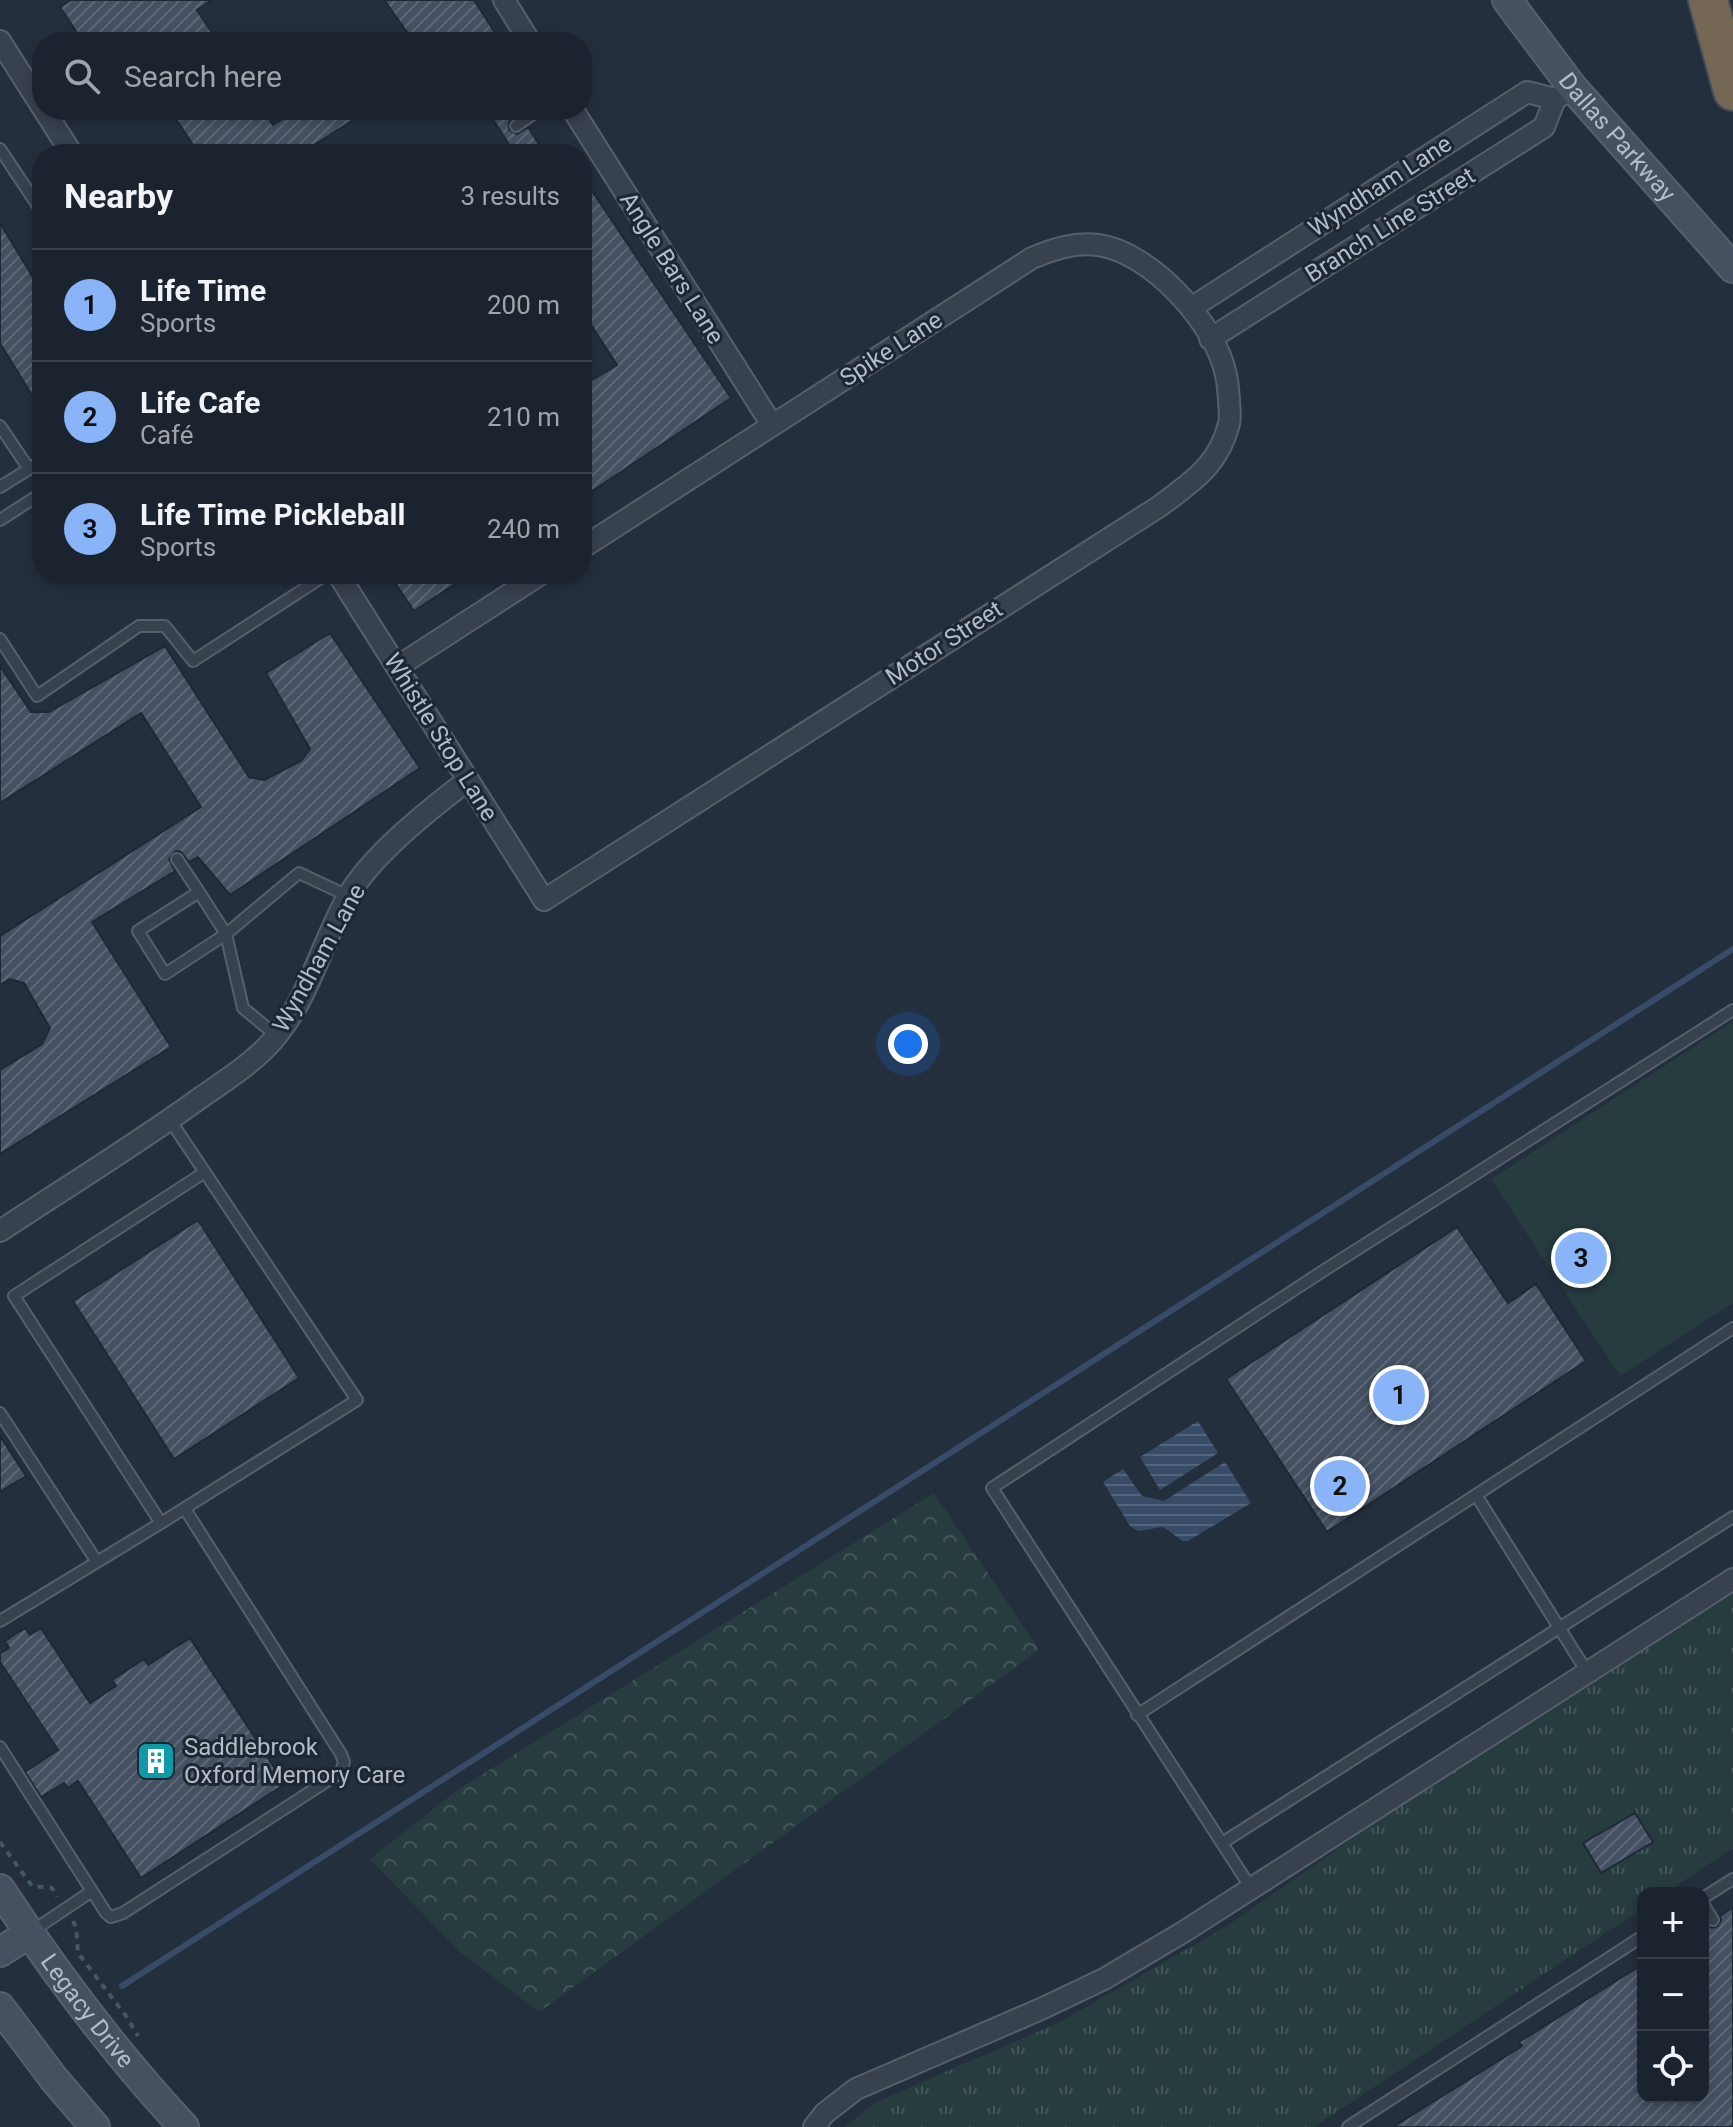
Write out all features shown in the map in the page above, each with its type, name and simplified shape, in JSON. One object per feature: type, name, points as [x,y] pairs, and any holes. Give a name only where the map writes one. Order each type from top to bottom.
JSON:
[{"type":"highway","points":[[1711,0],[1733,33]]},
{"type":"highway","points":[[1711,0],[1733,91]]},
{"type":"main road","name":"Dallas Parkway","points":[[1507,0],[1564,94],[1733,268]]},
{"type":"main road","name":"Legacy Drive","points":[[0,1889],[143,2083],[184,2127]]},
{"type":"main road","points":[[0,1952],[30,1933]]},
{"type":"main road","points":[[0,2007],[95,2127]]},
{"type":"street","points":[[504,0],[524,32]]},
{"type":"street","points":[[0,41],[32,91]]},
{"type":"street","name":"Wyndham Lane","points":[[1201,322],[1527,92],[1564,94]]},
{"type":"street","name":"Branch Line Street","points":[[1201,322],[1544,127],[1564,94]]},
{"type":"street","points":[[51,120],[66,144]]},
{"type":"street","name":"Angle Bars Lane","points":[[579,120],[772,425]]},
{"type":"street","name":"Spike Lane","points":[[592,542],[1032,258],[1059,246],[1098,245],[1136,258],[1177,291],[1201,322]]},
{"type":"street","name":"Motor Street","points":[[544,900],[1160,506],[1203,474],[1219,451],[1231,420],[1226,372],[1201,322]]},
{"type":"street","name":"Whistle Stop Lane","points":[[344,584],[544,900]]},
{"type":"street","points":[[397,667],[526,584]]},
{"type":"street","name":"Wyndham Lane","points":[[2,1225],[170,1120],[244,1067],[277,1036],[302,997],[348,896],[379,858],[423,815],[468,780]]},
{"type":"street","points":[[814,2127],[825,2113],[856,2089],[1104,1979],[1733,1579]]},
{"type":"lane","points":[[516,126],[525,120]]},
{"type":"lane","points":[[0,149],[32,197]]},
{"type":"lane","points":[[0,426],[29,469]]},
{"type":"lane","points":[[0,487],[32,467]]},
{"type":"lane","points":[[0,520],[32,499]]},
{"type":"lane","points":[[0,639],[37,696],[139,626],[165,626],[193,661],[312,584]]},
{"type":"lane","points":[[177,859],[226,934],[243,1008],[277,1036]]},
{"type":"lane","points":[[199,892],[138,931],[165,974],[226,934],[299,873],[348,896]]},
{"type":"lane","points":[[1251,1888],[992,1488],[1323,1271],[1733,1010]]},
{"type":"lane","points":[[0,1621],[357,1400],[170,1120]]},
{"type":"lane","points":[[161,1523],[14,1296],[205,1172]]},
{"type":"lane","points":[[1137,1715],[1733,1328]]},
{"type":"lane","points":[[0,1413],[97,1562]]},
{"type":"lane","points":[[1476,1495],[1587,1672]]},
{"type":"lane","points":[[0,1747],[111,1917],[123,1913],[341,1772],[344,1762],[341,1754],[185,1509]]},
{"type":"lane","points":[[1222,1843],[1733,1517]]},
{"type":"lane","points":[[1709,1894],[1733,1879]]},
{"type":"lane","points":[[30,1933],[92,1891]]},
{"type":"lane","points":[[1709,1914],[1713,1920]]},
{"type":"lane","points":[[1348,2127],[1637,1940]]},
{"type":"path","points":[[0,1842],[32,1886],[52,1888],[76,1927],[78,1953],[140,2038]]},
{"type":"green space","points":[[1733,1021],[1733,1303],[1620,1376],[1491,1179]]},
{"type":"green space","points":[[934,1493],[1039,1650],[539,2012],[460,1952],[370,1859],[459,1789]]},
{"type":"green space","points":[[1733,1573],[1733,1848],[1674,1887],[1637,1887],[1637,1912],[1314,2127],[844,2127],[877,2102],[1062,2021],[1227,1926]]},
{"type":"water","points":[[1198,1421],[1218,1453],[1160,1490],[1140,1457]]},
{"type":"water","points":[[1225,1462],[1251,1503],[1188,1541],[1182,1541],[1162,1527],[1138,1531],[1130,1526],[1103,1482],[1123,1469],[1142,1496],[1164,1501]]},
{"type":"building","points":[[71,0],[212,0],[197,10],[211,32],[76,32],[60,7]]},
{"type":"building","points":[[384,0],[474,0],[495,32],[407,32]]},
{"type":"building","points":[[177,120],[270,120],[273,125],[281,120],[353,120],[316,144],[192,144]]},
{"type":"building","points":[[493,120],[512,120],[509,130],[517,134],[528,127],[539,144],[509,144]]},
{"type":"building","points":[[592,191],[731,398],[592,491],[592,380],[617,365],[592,326]]},
{"type":"building","points":[[0,223],[32,276],[32,396],[0,343]]},
{"type":"building","points":[[396,584],[455,584],[414,611]]},
{"type":"building","points":[[330,633],[420,768],[230,895],[198,857],[189,862],[181,852],[176,851],[169,859],[175,871],[92,922],[171,1047],[0,1154],[0,1070],[42,1044],[50,1028],[24,983],[10,979],[0,985],[0,936],[201,807],[141,713],[0,803],[0,666],[31,712],[49,712],[165,646],[249,777],[264,780],[301,761],[310,749],[266,673]]},
{"type":"building","points":[[198,1220],[299,1378],[174,1459],[73,1301]]},
{"type":"building","points":[[1457,1227],[1508,1303],[1536,1284],[1586,1361],[1327,1532],[1226,1379]]},
{"type":"building","points":[[0,1436],[26,1476],[0,1492]]},
{"type":"building","name":"Saddlebrook Oxford Memory Care","points":[[25,1628],[30,1635],[41,1628],[90,1703],[116,1686],[112,1680],[144,1659],[148,1665],[190,1638],[285,1784],[141,1878],[78,1781],[68,1788],[64,1783],[41,1797],[25,1772],[58,1750],[0,1662],[0,1654],[9,1648],[5,1641]]},
{"type":"building","points":[[1635,1813],[1653,1842],[1601,1873],[1583,1843]]},
{"type":"building","points":[[1733,1907],[1733,2127],[1393,2127],[1522,2046],[1519,2042],[1637,1968],[1637,2103],[1709,2103],[1709,1926],[1718,1926],[1720,1916]]},
{"type":"waterway","points":[[122,1986],[1733,949]]},
{"type":"place","name":"Life Time Pickleball","points":[[1581,1258]]},
{"type":"place","name":"Life Time","points":[[1399,1395]]},
{"type":"place","name":"Life Cafe","points":[[1340,1486]]},
{"type":"place","name":"Saddlebrook Oxford Memory Care","points":[[156,1761]]}]
